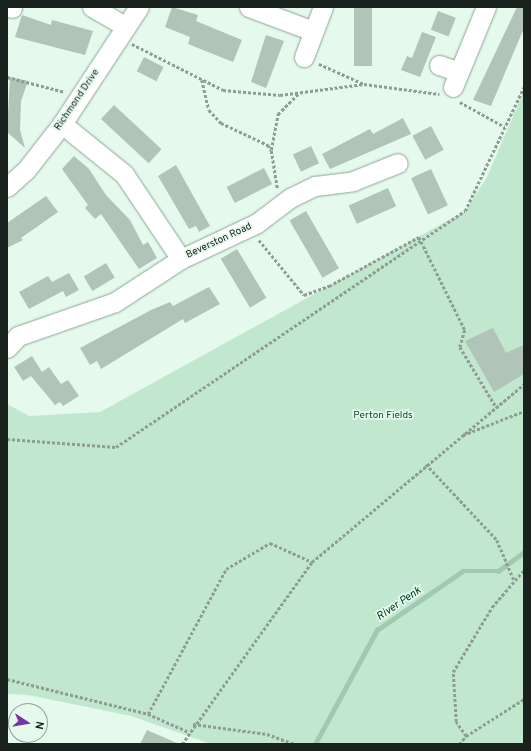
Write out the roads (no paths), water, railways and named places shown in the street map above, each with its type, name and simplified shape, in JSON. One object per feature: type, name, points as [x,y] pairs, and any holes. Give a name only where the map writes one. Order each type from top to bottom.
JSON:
[{"type":"street","points":[[92,7],[121,32]]},
{"type":"street","name":"Richmond Drive","points":[[7,187],[26,170],[62,124],[121,32],[139,7]]},
{"type":"street","points":[[249,7],[313,31]]},
{"type":"street","points":[[304,57],[323,7]]},
{"type":"street","points":[[439,65],[454,89],[486,7]]},
{"type":"street","points":[[62,124],[124,174],[182,259]]},
{"type":"street","name":"Beverston Road","points":[[7,348],[18,336],[115,302],[182,259],[248,227],[282,204],[315,186],[353,181],[398,163]]},
{"type":"waterway","name":"River Penk","points":[[315,744],[377,630],[463,571],[498,571],[524,552]]},
{"type":"park label","name":"Perton Fields","points":[[383,416]]}]
